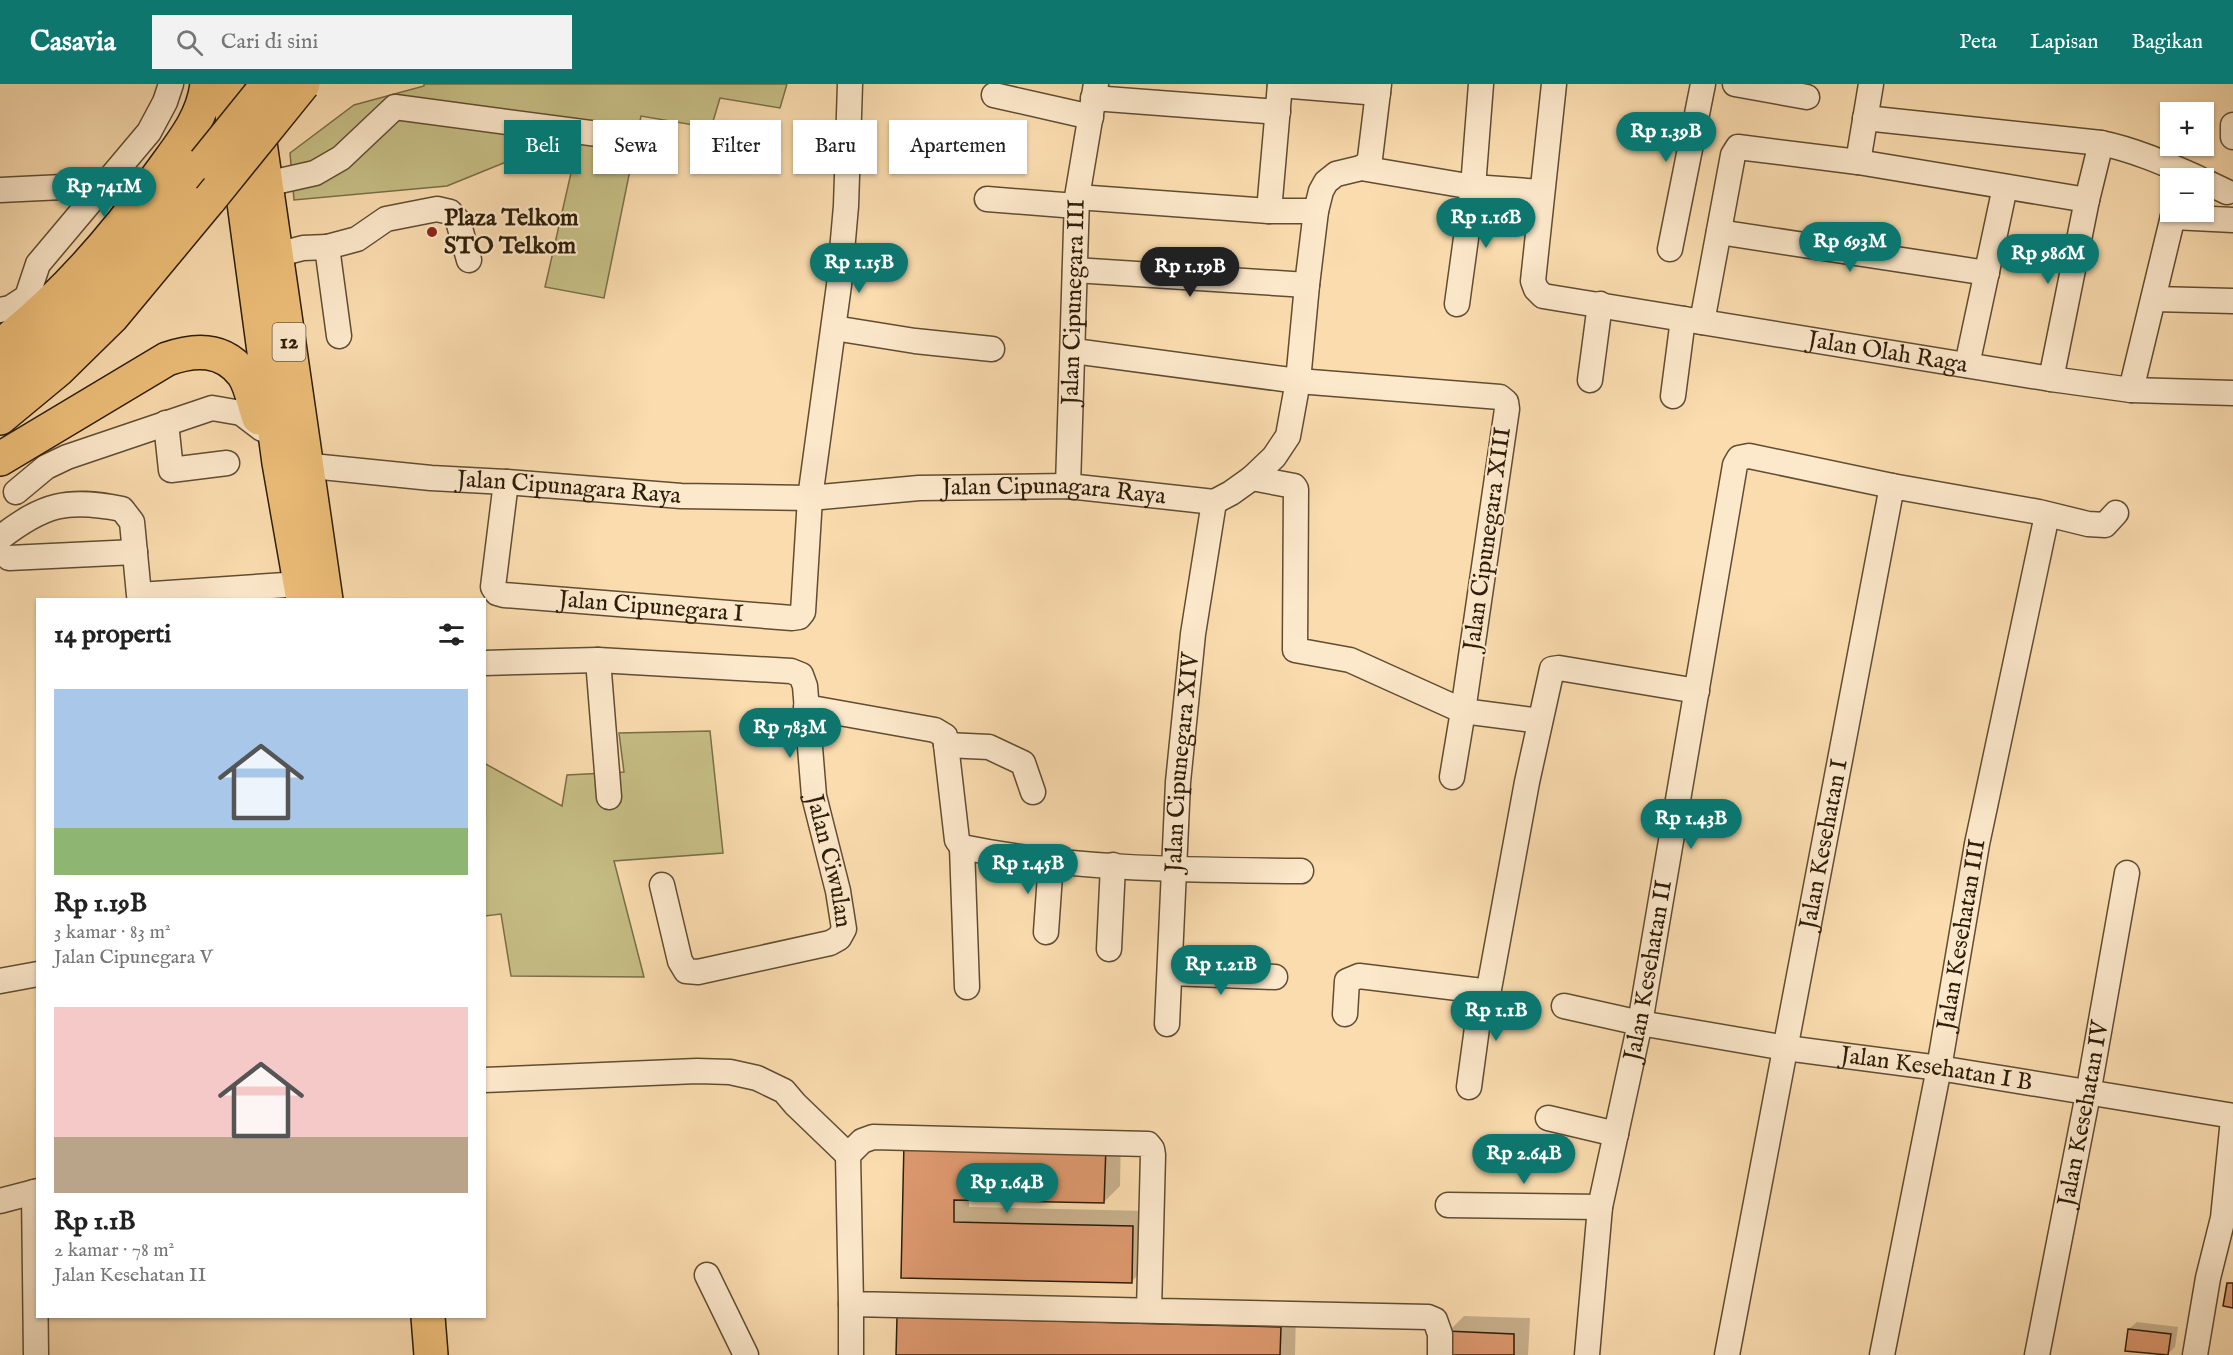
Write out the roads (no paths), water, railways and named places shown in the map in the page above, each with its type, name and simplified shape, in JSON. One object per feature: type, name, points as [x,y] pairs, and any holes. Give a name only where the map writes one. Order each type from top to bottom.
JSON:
[{"type":"highway","points":[[0,346],[34,319],[78,275],[136,208],[195,125],[205,98],[207,84]]},
{"type":"highway","name":"12","points":[[228,84],[293,464],[310,595]]},
{"type":"highway","name":"12","points":[[252,84],[276,255],[293,464]]},
{"type":"highway","points":[[0,382],[39,350],[91,299],[268,84]]},
{"type":"highway","points":[[0,418],[58,370],[112,317],[303,84]]},
{"type":"highway","points":[[1,458],[167,359],[188,352],[209,352],[228,359],[244,375],[262,429],[293,464]]},
{"type":"highway","points":[[428,1318],[431,1355]]},
{"type":"street","points":[[0,310],[10,308],[27,297],[38,264],[149,132],[165,102],[171,84]]},
{"type":"street","points":[[810,498],[834,328],[846,206],[850,84]]},
{"type":"street","points":[[1214,502],[1252,478],[1274,457],[1288,436],[1298,381],[1307,285],[1316,211],[1321,191],[1326,182],[1336,174],[1361,168],[1367,164],[1370,158],[1379,88],[1280,84],[1269,211]]},
{"type":"street","points":[[1457,304],[1473,187],[1481,84]]},
{"type":"street","points":[[1361,168],[1473,187],[1541,192],[1554,84]]},
{"type":"street","points":[[1670,249],[1703,84]]},
{"type":"street","points":[[1735,84],[1807,98]]},
{"type":"street","points":[[1858,162],[1871,84]]},
{"type":"street","points":[[994,95],[1278,112]]},
{"type":"street","name":"Jalan Cipunegara III","points":[[1068,486],[1077,202],[1093,100]]},
{"type":"street","points":[[266,184],[315,173],[341,158],[395,107],[593,133]]},
{"type":"street","points":[[1865,118],[2101,143],[2119,147],[2168,168]]},
{"type":"street","points":[[2233,125],[2233,137]]},
{"type":"street","points":[[2051,379],[2087,200],[2101,143]]},
{"type":"street","points":[[1673,396],[1719,232],[1733,155],[1738,147],[1858,162],[2087,200]]},
{"type":"street","points":[[0,190],[105,185]]},
{"type":"street","points":[[1967,365],[2005,187]]},
{"type":"street","points":[[2214,187],[2227,192]]},
{"type":"street","name":"Jalan Olah Raga","points":[[1541,192],[1533,281],[1536,289],[1543,296],[2051,379],[2131,390],[2233,393]]},
{"type":"street","points":[[987,199],[1316,211]]},
{"type":"street","points":[[276,255],[303,248],[327,247],[357,240],[386,219],[437,209],[450,212],[458,221],[469,260]]},
{"type":"street","points":[[2214,218],[2233,220]]},
{"type":"street","points":[[2131,390],[2172,222]]},
{"type":"street","points":[[1719,232],[1987,273]]},
{"type":"street","points":[[327,247],[339,336]]},
{"type":"street","points":[[1076,270],[1307,285]]},
{"type":"street","points":[[2154,299],[2233,301]]},
{"type":"street","points":[[1590,380],[1600,304]]},
{"type":"street","points":[[834,328],[915,341],[992,349]]},
{"type":"street","points":[[1074,351],[1298,381]]},
{"type":"street","name":"Jalan Cipunegara XIII","points":[[1298,381],[1500,397],[1506,402],[1507,409],[1452,777]]},
{"type":"street","points":[[16,492],[46,467],[67,457],[212,408],[242,413],[262,429]]},
{"type":"street","points":[[166,423],[171,470],[227,463]]},
{"type":"street","name":"Jalan Kesehatan II","points":[[1587,1355],[1600,1208],[1640,1023],[1735,465],[1739,458],[1749,456],[1892,486]]},
{"type":"street","points":[[0,522],[17,506],[16,483],[1,458]]},
{"type":"street","name":"Jalan Cipunagara Raya","points":[[293,464],[430,478],[681,496],[810,498],[919,488],[1068,486],[1214,502]]},
{"type":"street","points":[[1252,478],[1294,486],[1296,489],[1295,650],[1350,660],[1463,711],[1540,721]]},
{"type":"street","name":"Jalan Cipunegara I","points":[[506,482],[494,587],[496,593],[792,618],[803,612],[810,498]]},
{"type":"street","points":[[1892,486],[2101,525],[2107,524],[2116,513]]},
{"type":"street","name":"Jalan Kesehatan I","points":[[1727,1355],[1892,486]]},
{"type":"street","name":"Jalan Cipunegara XIV","points":[[1167,1024],[1178,782],[1193,634],[1214,502]]},
{"type":"street","points":[[4,548],[36,513],[60,505],[100,505],[122,509],[132,522],[139,595],[310,595]]},
{"type":"street","name":"Jalan Kesehatan III","points":[[1882,1355],[1939,1068],[1977,844],[2047,515]]},
{"type":"street","points":[[4,548],[135,552]]},
{"type":"street","points":[[598,660],[609,797]]},
{"type":"street","name":"Jalan Ciwulan","points":[[486,663],[598,660],[791,671],[801,675],[805,686],[814,796],[838,891],[844,930],[839,938],[830,943],[698,972],[686,971],[680,961],[662,885]]},
{"type":"street","points":[[1345,1014],[1347,981],[1359,976],[1482,991],[1489,989],[1527,782],[1552,669],[1559,668],[1697,691]]},
{"type":"street","points":[[806,707],[936,730],[945,736],[957,840],[962,847],[967,987]]},
{"type":"street","points":[[946,745],[989,747],[1023,763],[1033,792]]},
{"type":"street","points":[[962,847],[1051,861],[1174,869],[1301,871]]},
{"type":"street","points":[[1046,932],[1051,861]]},
{"type":"street","points":[[1109,949],[1113,865]]},
{"type":"street","name":"Jalan Kesehatan IV","points":[[2037,1355],[2088,1094],[2127,873]]},
{"type":"street","points":[[1170,973],[1275,977]]},
{"type":"street","points":[[0,981],[36,974]]},
{"type":"street","points":[[1469,1087],[1482,991]]},
{"type":"street","name":"Jalan Kesehatan I B","points":[[1564,1006],[1640,1023],[1786,1048],[1939,1068],[2233,1118]]},
{"type":"street","points":[[486,1080],[697,1071],[729,1072],[757,1078],[784,1091],[848,1155],[851,1355]]},
{"type":"street","points":[[1548,1118],[1616,1134]]},
{"type":"street","points":[[2195,1355],[2208,1278],[2228,1219],[2233,1118]]},
{"type":"street","points":[[848,1155],[862,1141],[873,1137],[1148,1144],[1152,1149],[1149,1310]]},
{"type":"street","points":[[0,1201],[36,1192],[36,1355]]},
{"type":"street","points":[[1448,1205],[1600,1208]]},
{"type":"street","points":[[707,1275],[746,1355]]},
{"type":"street","points":[[851,1304],[1428,1317],[1435,1320],[1440,1334],[1440,1355]]},
{"type":"place","name":"Plaza Telkom STO Telkom","points":[[432,232]]}]
